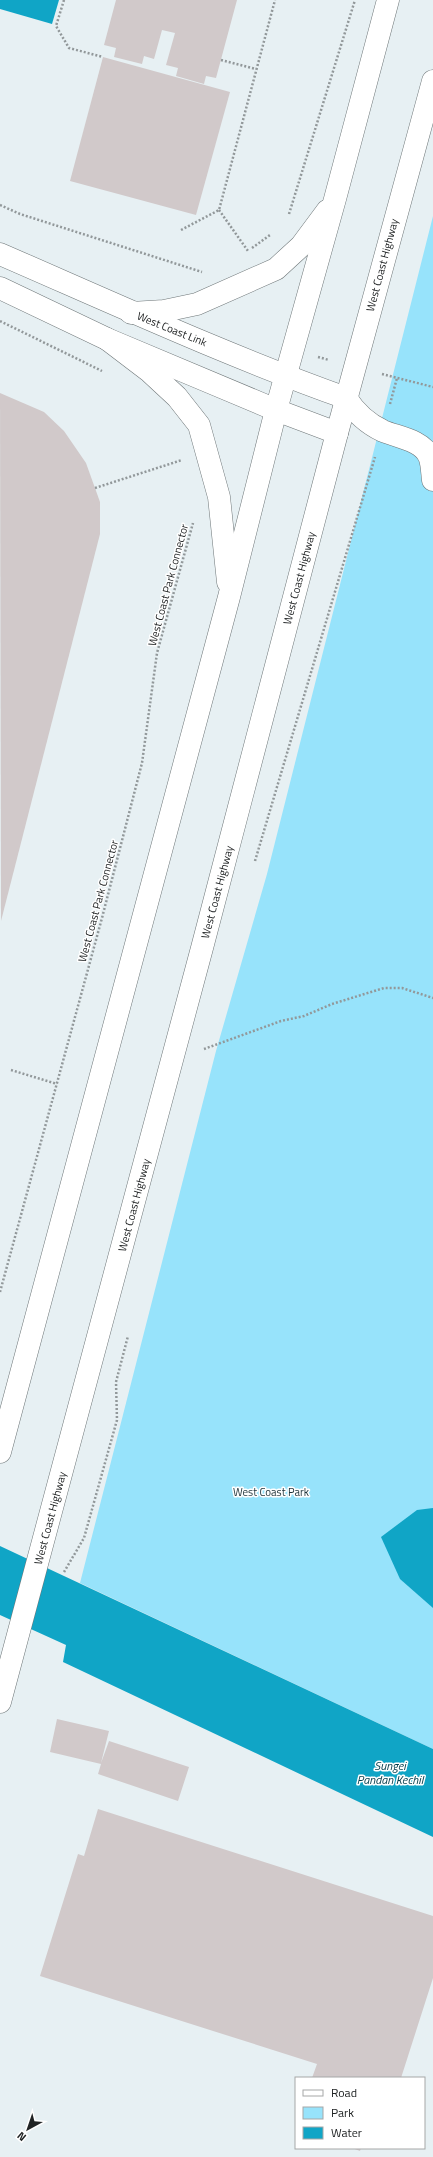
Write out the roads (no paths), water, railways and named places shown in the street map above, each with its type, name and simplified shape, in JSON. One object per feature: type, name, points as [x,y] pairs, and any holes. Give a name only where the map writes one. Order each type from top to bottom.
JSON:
[{"type":"main road","points":[[0,1452],[229,597],[276,410],[335,200],[388,0]]},
{"type":"main road","name":"West Coast Highway","points":[[0,1702],[202,948],[346,398],[433,81]]},
{"type":"main road","points":[[131,313],[164,311],[197,304],[276,269],[301,246],[335,200]]},
{"type":"main road","name":"West Coast Link","points":[[0,254],[131,313],[286,377],[346,398]]},
{"type":"main road","points":[[0,288],[107,339],[276,410],[337,433]]},
{"type":"main road","points":[[107,339],[149,371],[171,392],[199,425],[219,497],[229,597]]},
{"type":"main road","points":[[346,398],[355,411],[383,430],[419,445],[429,455],[433,480]]},
{"type":"water","points":[[0,0],[59,0],[52,24],[0,9]]},
{"type":"water","points":[[433,1508],[433,1608],[400,1579],[381,1537],[417,1510]]},
{"type":"water","name":"Sungei Pandan Kechil","points":[[0,1546],[433,1749],[433,1837],[63,1662],[66,1645],[0,1615]]},
{"type":"park label","name":"West Coast Park","points":[[271,1492]]}]
